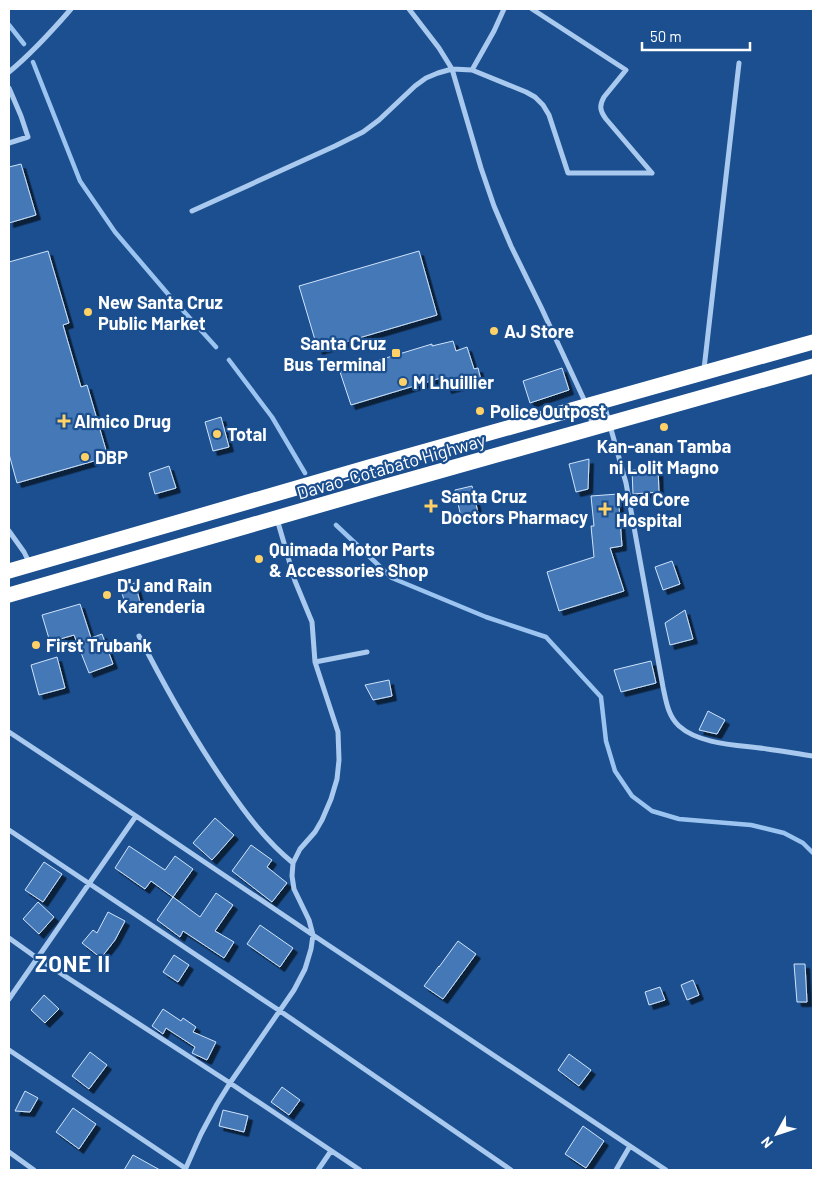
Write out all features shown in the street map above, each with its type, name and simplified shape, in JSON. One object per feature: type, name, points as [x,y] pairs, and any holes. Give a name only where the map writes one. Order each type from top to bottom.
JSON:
[{"type":"highway","name":"Davao-Cotabato Highway","points":[[9,571],[360,469],[813,342]]},
{"type":"highway","name":"Davao-Cotabato Highway","points":[[9,595],[813,366]]},
{"type":"highway","points":[[148,531],[155,553]]},
{"type":"highway","points":[[60,556],[67,579]]},
{"type":"street","points":[[9,72],[40,44],[71,9]]},
{"type":"street","points":[[409,9],[439,48],[452,69],[494,206],[587,406],[593,429]]},
{"type":"street","points":[[472,70],[504,9]]},
{"type":"street","points":[[192,211],[363,132],[426,78],[438,72],[452,69],[472,70],[535,97],[549,115],[568,173],[652,173],[601,113],[601,102],[626,70],[532,9]]},
{"type":"street","points":[[704,372],[739,63]]},
{"type":"street","points":[[9,88],[28,137],[9,143]]},
{"type":"street","points":[[604,401],[626,483],[668,711],[677,725],[688,734],[702,739],[813,756]]},
{"type":"street","points":[[9,1050],[185,1169],[217,1104],[294,990],[305,969],[313,935],[309,920],[294,889],[293,863],[300,849],[315,832],[331,799],[337,779],[338,732],[315,662],[312,622],[295,581],[276,518]]},
{"type":"street","points":[[9,531],[30,564]]},
{"type":"street","points":[[139,636],[187,725],[219,774],[260,832],[278,851],[293,863]]},
{"type":"street","points":[[315,662],[367,652]]},
{"type":"street","points":[[9,732],[666,1170]]},
{"type":"street","points":[[9,999],[136,816]]},
{"type":"street","points":[[9,830],[280,1011],[511,1170]]},
{"type":"street","points":[[9,938],[360,1170]]},
{"type":"street","points":[[616,1170],[630,1146]]},
{"type":"street","points":[[318,1170],[331,1151]]},
{"type":"street","points":[[9,1152],[34,1170]]},
{"type":"building","points":[[21,164],[36,215],[9,223],[9,167]]},
{"type":"building","points":[[48,251],[69,323],[63,325],[81,387],[87,385],[108,457],[17,483],[9,454],[9,262]]},
{"type":"building","points":[[419,251],[437,315],[318,350],[299,286]]},
{"type":"building","points":[[453,341],[456,351],[467,347],[474,369],[478,368],[481,380],[447,389],[444,377],[351,405],[340,372],[432,344],[432,346]]},
{"type":"building","points":[[562,368],[569,390],[530,403],[523,381]]},
{"type":"building","name":"Total","points":[[221,417],[229,447],[213,451],[205,422]]},
{"type":"building","points":[[589,459],[588,489],[576,492],[569,464]]},
{"type":"building","points":[[169,466],[176,488],[155,494],[149,473]]},
{"type":"building","points":[[658,468],[659,492],[633,494],[632,470]]},
{"type":"building","points":[[472,486],[478,513],[461,517],[455,490]]},
{"type":"building","points":[[618,494],[622,546],[610,548],[624,591],[559,611],[547,572],[594,557],[591,526],[594,526],[591,496]]},
{"type":"building","points":[[672,561],[680,584],[663,590],[655,567]]},
{"type":"building","points":[[135,583],[140,602],[126,606],[120,587]]},
{"type":"building","points":[[80,604],[91,638],[102,634],[113,664],[89,673],[74,635],[50,642],[42,615]]},
{"type":"building","points":[[685,610],[693,639],[670,645],[665,623]]},
{"type":"building","points":[[57,657],[65,688],[39,695],[31,665]]},
{"type":"building","points":[[651,661],[656,683],[621,692],[614,670]]},
{"type":"building","points":[[389,680],[392,696],[373,700],[365,685]]},
{"type":"building","points":[[708,711],[725,720],[717,734],[699,730]]},
{"type":"building","points":[[215,818],[234,835],[212,860],[193,843]]},
{"type":"building","points":[[251,845],[272,860],[267,867],[287,883],[272,902],[232,871]]},
{"type":"building","points":[[129,846],[165,870],[175,856],[193,869],[173,897],[151,881],[145,889],[115,868]]},
{"type":"building","points":[[44,862],[62,874],[43,902],[25,890]]},
{"type":"building","points":[[216,893],[233,905],[215,931],[234,942],[224,958],[183,931],[180,937],[157,920],[173,897],[200,917]]},
{"type":"building","points":[[38,902],[54,917],[39,934],[23,919]]},
{"type":"building","points":[[108,912],[125,921],[115,940],[101,958],[82,943],[93,930],[97,933]]},
{"type":"building","points":[[260,925],[293,948],[280,967],[247,944]]},
{"type":"building","points":[[458,941],[476,954],[443,999],[424,986]]},
{"type":"building","points":[[174,955],[189,965],[178,982],[163,972]]},
{"type":"building","points":[[794,964],[805,964],[807,1002],[797,1002]]},
{"type":"building","points":[[693,980],[699,995],[687,1000],[681,985]]},
{"type":"building","points":[[660,987],[665,1000],[649,1005],[645,992]]},
{"type":"building","points":[[44,995],[59,1009],[45,1023],[31,1010]]},
{"type":"building","points":[[163,1009],[181,1021],[183,1018],[196,1027],[193,1032],[216,1042],[207,1060],[192,1053],[195,1047],[166,1028],[163,1034],[152,1026]]},
{"type":"building","points":[[90,1052],[107,1065],[89,1089],[72,1076]]},
{"type":"building","points":[[569,1054],[591,1070],[579,1086],[558,1070]]},
{"type":"building","points":[[282,1087],[300,1100],[289,1115],[271,1102]]},
{"type":"building","points":[[25,1091],[38,1098],[30,1112],[15,1111]]},
{"type":"building","points":[[73,1108],[96,1124],[79,1149],[56,1132]]},
{"type":"building","points":[[223,1110],[248,1116],[244,1132],[219,1126]]},
{"type":"building","points":[[583,1126],[604,1141],[586,1168],[565,1154]]},
{"type":"building","points":[[133,1155],[160,1170],[124,1170]]},
{"type":"waterway","points":[[9,25],[24,44]]},
{"type":"waterway","points":[[33,62],[80,181],[115,232],[216,347]]},
{"type":"waterway","points":[[229,360],[272,417],[305,473]]},
{"type":"waterway","points":[[336,525],[392,578],[486,617],[546,637],[601,697],[606,741],[615,771],[632,796],[652,811],[679,819],[751,825],[784,833],[803,843],[813,853]]},
{"type":"place","name":"New Santa Cruz Public Market","points":[[88,312]]},
{"type":"place","name":"AJ Store","points":[[494,331]]},
{"type":"place","name":"Santa Cruz Bus Terminal","points":[[396,353]]},
{"type":"place","name":"M Lhuillier","points":[[403,382]]},
{"type":"place","name":"Police Outpost","points":[[480,411]]},
{"type":"place","name":"Almico Drug","points":[[64,421]]},
{"type":"place","name":"Kan-anan Tamba ni Lolit Magno","points":[[664,427]]},
{"type":"place","name":"Total","points":[[217,434]]},
{"type":"place","name":"DBP","points":[[85,457]]},
{"type":"place","name":"Santa Cruz Doctors Pharmacy","points":[[431,506]]},
{"type":"place","name":"Med Core Hospital","points":[[605,509]]},
{"type":"place","name":"Quimada Motor Parts & Accessories Shop","points":[[259,559]]},
{"type":"place","name":"D'J and Rain Karenderia","points":[[107,595]]},
{"type":"place","name":"First Trubank","points":[[36,645]]},
{"type":"district","name":"ZONE II","points":[[73,963]]}]
